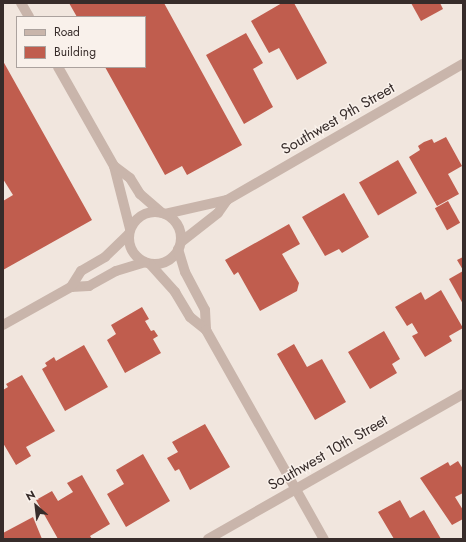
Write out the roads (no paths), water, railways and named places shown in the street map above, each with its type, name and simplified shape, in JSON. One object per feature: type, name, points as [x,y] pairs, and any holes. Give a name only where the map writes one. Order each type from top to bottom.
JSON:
[{"type":"street","points":[[21,3],[28,16]]},
{"type":"street","name":"Southwest 9th Street","points":[[163,213],[227,200],[463,64]]},
{"type":"street","points":[[59,68],[114,166],[129,232],[131,250],[148,263],[175,292],[190,317],[206,330],[324,539]]},
{"type":"street","points":[[114,166],[130,178],[140,194],[178,225],[179,245],[185,272],[205,310],[206,330]]},
{"type":"street","name":"Southwest 9th Street","points":[[179,245],[218,212],[227,200]]},
{"type":"street","points":[[71,287],[81,271],[105,257],[129,232],[133,222],[144,214],[163,213]]},
{"type":"street","points":[[3,325],[71,287],[89,286],[116,271],[148,263],[167,261],[179,245]]},
{"type":"street","name":"Southwest 10th Street","points":[[208,539],[463,394]]}]
